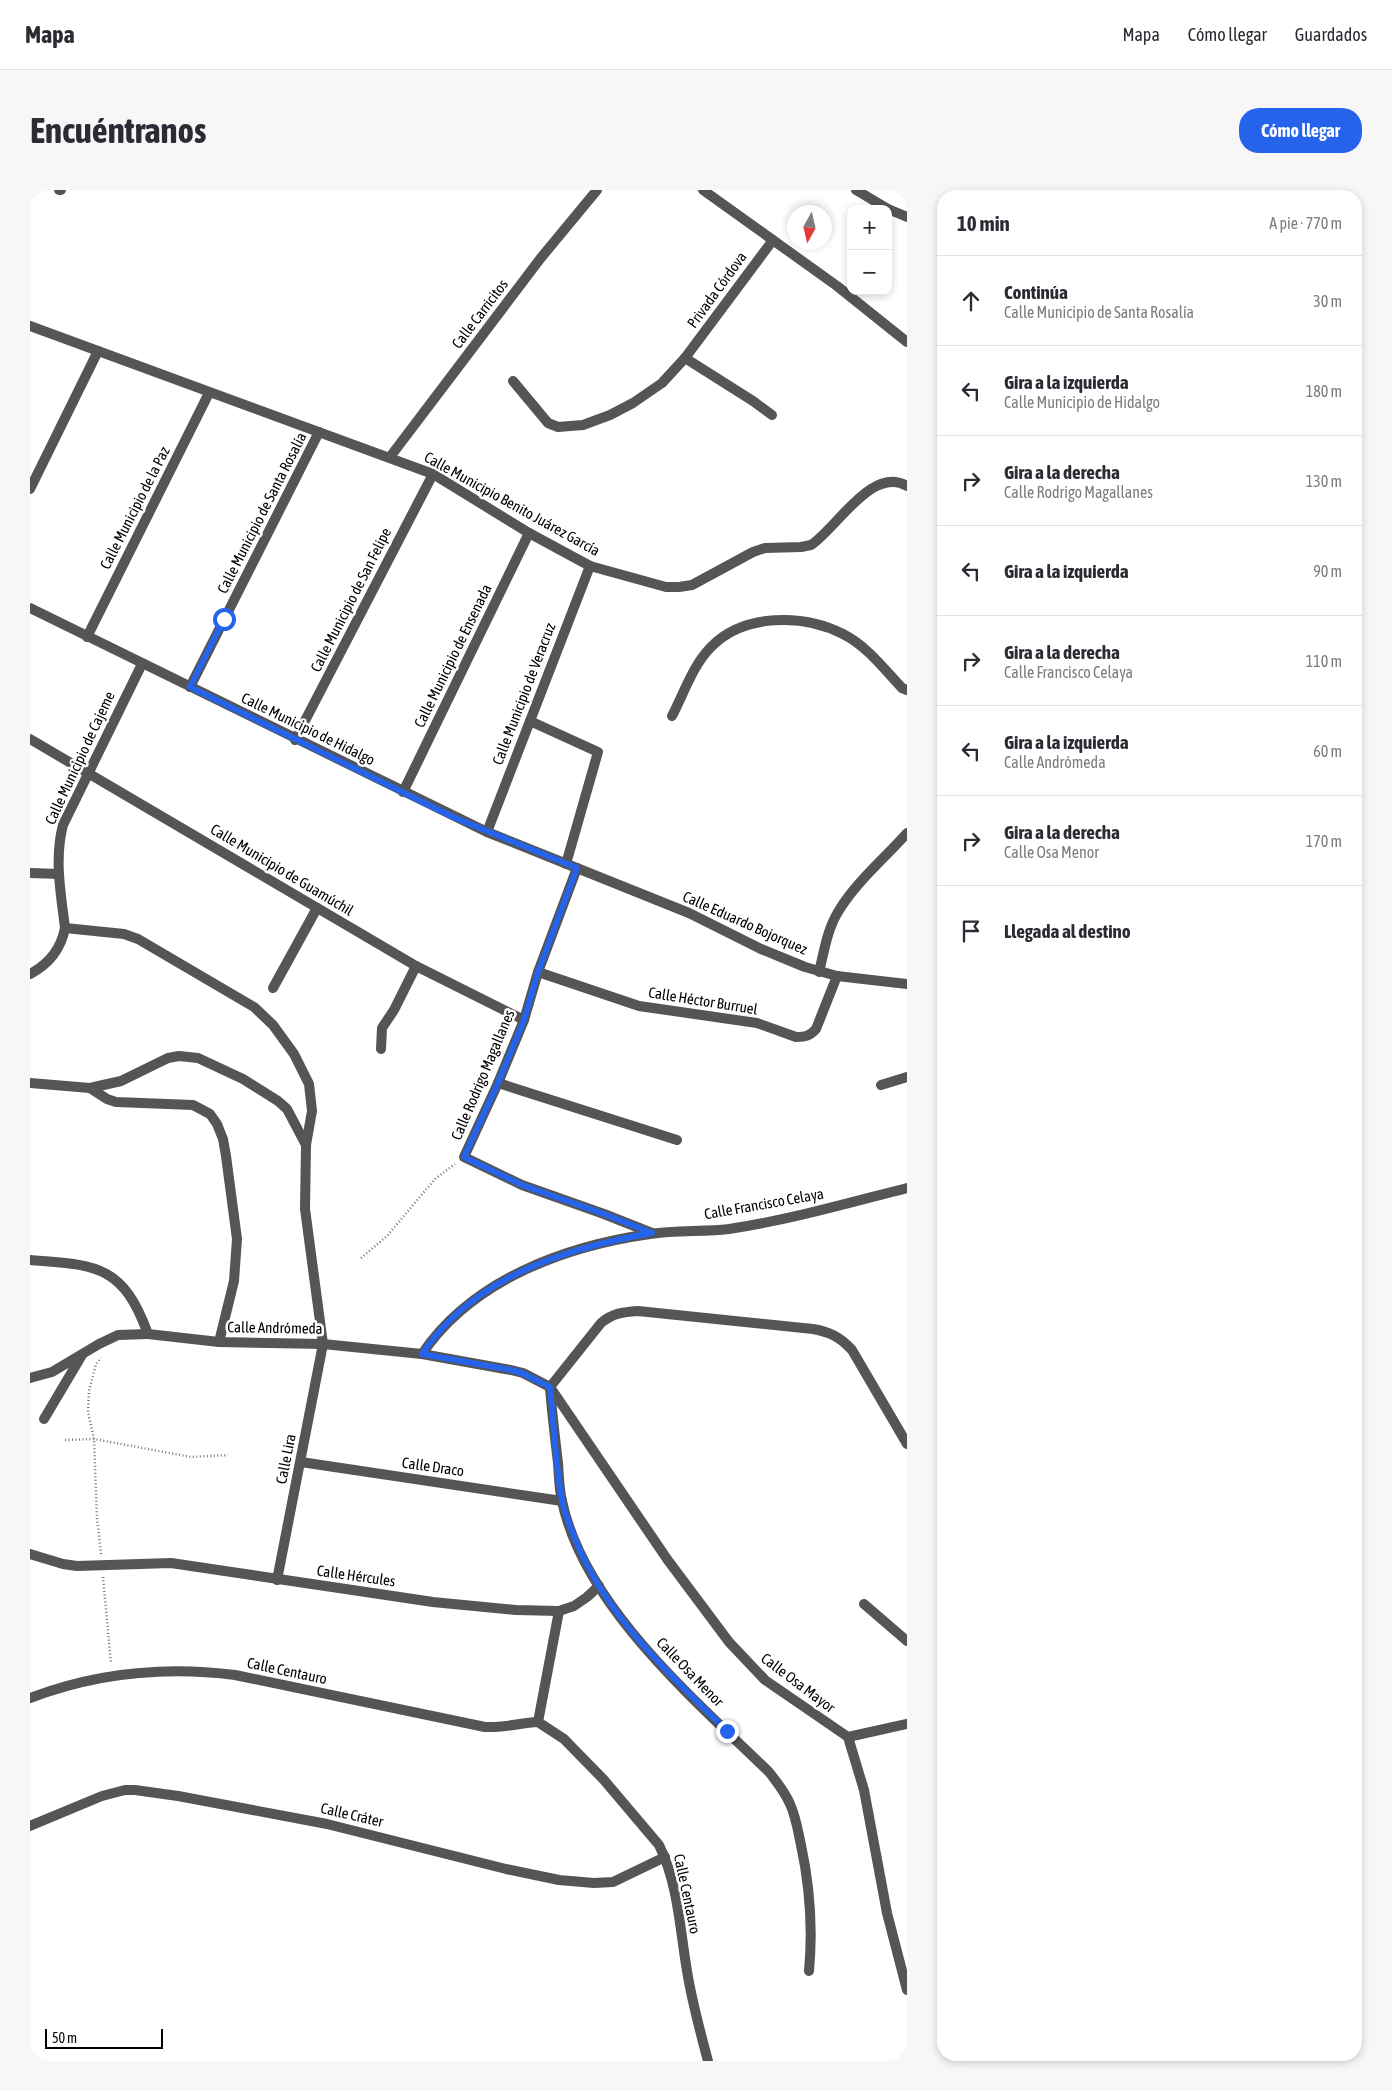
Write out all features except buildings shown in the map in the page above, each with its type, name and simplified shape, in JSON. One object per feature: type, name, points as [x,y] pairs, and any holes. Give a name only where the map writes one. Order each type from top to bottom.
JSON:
[{"type":"street","name":"Calle Carricitos","points":[[390,457],[540,259],[597,190]]},
{"type":"street","points":[[703,190],[837,286],[907,342]]},
{"type":"street","points":[[856,190],[881,205]]},
{"type":"street","points":[[892,211],[907,217]]},
{"type":"street","name":"Privada Córdova","points":[[513,381],[548,423],[558,427],[570,427],[610,415],[633,403],[662,383],[685,358],[772,240]]},
{"type":"street","name":"Calle Municipio Benito Juárez García","points":[[30,326],[433,474],[529,533],[590,566],[666,587],[679,588],[692,585],[764,548],[811,545],[874,486],[890,480],[907,486]]},
{"type":"street","points":[[30,489],[98,351]]},
{"type":"street","points":[[685,358],[772,415]]},
{"type":"street","name":"Calle Municipio de la Paz","points":[[87,637],[209,393]]},
{"type":"street","name":"Calle Municipio de Santa Rosalía","points":[[190,687],[319,432]]},
{"type":"street","name":"Calle Municipio de San Felipe","points":[[296,740],[433,474]]},
{"type":"street","name":"Calle Municipio de Ensenada","points":[[403,792],[529,533]]},
{"type":"street","name":"Calle Municipio de Veracruz","points":[[487,832],[590,566]]},
{"type":"street","name":"Calle Municipio de Hidalgo","points":[[30,608],[487,832],[577,868]]},
{"type":"street","points":[[672,716],[700,660],[712,646],[730,633],[749,624],[774,620],[819,625],[843,634],[863,647],[902,688],[907,690]]},
{"type":"street","name":"Calle Municipio de Cajeme","points":[[65,928],[59,874],[59,840],[64,825],[142,664]]},
{"type":"street","points":[[530,721],[598,752],[566,864]]},
{"type":"street","name":"Calle Municipio de Guamúchil","points":[[30,739],[416,966],[524,1020]]},
{"type":"street","points":[[819,972],[837,914],[850,894],[907,833]]},
{"type":"street","name":"Calle Eduardo Bojorquez","points":[[577,868],[688,913],[775,955],[819,972],[837,976],[907,984]]},
{"type":"street","name":"Calle Rodrigo Magallanes","points":[[464,1157],[524,1020],[538,972],[577,868]]},
{"type":"street","points":[[30,873],[59,874]]},
{"type":"street","points":[[273,988],[317,908]]},
{"type":"street","points":[[30,974],[41,968],[53,956],[60,945],[65,928]]},
{"type":"street","name":"Calle Lira","points":[[65,928],[124,934],[138,939],[254,1007],[273,1025],[294,1054],[309,1084],[312,1110],[306,1145],[305,1209],[324,1344],[277,1580]]},
{"type":"street","points":[[381,1049],[382,1028],[394,1010],[416,966]]},
{"type":"street","name":"Calle Héctor Burruel","points":[[538,972],[647,1008],[757,1023],[796,1037],[807,1036],[816,1028],[837,976]]},
{"type":"street","points":[[30,1082],[90,1088],[120,1081],[168,1058],[179,1056],[198,1058],[243,1079],[278,1101],[287,1109],[306,1145]]},
{"type":"street","points":[[881,1085],[907,1077]]},
{"type":"street","points":[[498,1083],[677,1140]]},
{"type":"street","points":[[90,1088],[107,1099],[116,1102],[193,1105],[210,1114],[217,1124],[223,1139],[226,1156],[237,1239],[234,1281],[219,1342]]},
{"type":"street","points":[[464,1157],[522,1185],[652,1233]]},
{"type":"street","name":"Calle Francisco Celaya","points":[[422,1354],[436,1334],[494,1286],[527,1268],[560,1254],[607,1241],[652,1233],[729,1229],[805,1214],[907,1188]]},
{"type":"street","points":[[30,1260],[78,1264],[98,1269],[113,1277],[139,1309],[148,1334]]},
{"type":"street","points":[[550,1387],[601,1323],[610,1315],[623,1312],[655,1313],[813,1329],[830,1332],[852,1350],[907,1444]]},
{"type":"street","name":"Calle Andrómeda","points":[[30,1378],[52,1372],[118,1335],[148,1334],[219,1342],[324,1344],[422,1354],[511,1370],[522,1373],[550,1387]]},
{"type":"street","points":[[44,1419],[83,1354]]},
{"type":"street","name":"Calle Osa Menor","points":[[550,1387],[562,1501],[583,1559],[599,1586],[644,1646],[670,1675],[769,1772],[783,1790],[795,1816],[809,1886],[812,1927],[809,1971]]},
{"type":"street","name":"Calle Osa Mayor","points":[[550,1387],[667,1559],[729,1642],[765,1680],[848,1737]]},
{"type":"street","name":"Calle Draco","points":[[300,1462],[562,1501]]},
{"type":"street","name":"Calle Hércules","points":[[30,1554],[63,1564],[77,1566],[171,1563],[433,1602],[516,1610],[559,1611],[574,1606],[599,1586]]},
{"type":"street","points":[[864,1604],[907,1641]]},
{"type":"street","points":[[538,1722],[559,1611]]},
{"type":"street","name":"Calle Centauro","points":[[30,1698],[48,1691],[112,1675],[166,1670],[205,1671],[234,1675],[485,1727],[500,1728],[515,1724],[538,1722],[564,1738],[604,1780],[659,1844],[665,1857],[675,1898],[695,2015],[708,2061]]},
{"type":"street","points":[[907,1724],[848,1737],[864,1790],[887,1913],[907,1990]]},
{"type":"street","name":"Calle Cráter","points":[[30,1826],[102,1796],[125,1790],[135,1790],[178,1796],[327,1824],[506,1869],[559,1880],[594,1884],[613,1882],[665,1857]]},
{"type":"path","name":"Calle Rodrigo Magallanes","points":[[361,1258],[387,1236],[435,1179],[464,1157]]},
{"type":"path","points":[[94,1439],[88,1412],[89,1390],[96,1364],[102,1357]]},
{"type":"path","points":[[65,1440],[94,1439],[191,1457],[228,1454]]},
{"type":"route","points":[[224,619],[190,687],[453,817],[577,868],[538,972],[524,1020],[464,1157],[522,1185],[652,1233],[607,1241],[560,1254],[527,1268],[494,1286],[464,1309],[436,1334],[422,1354],[511,1370],[522,1373],[550,1387],[562,1501],[568,1523],[583,1559],[599,1586],[637,1639],[670,1675],[727,1731]]}]
